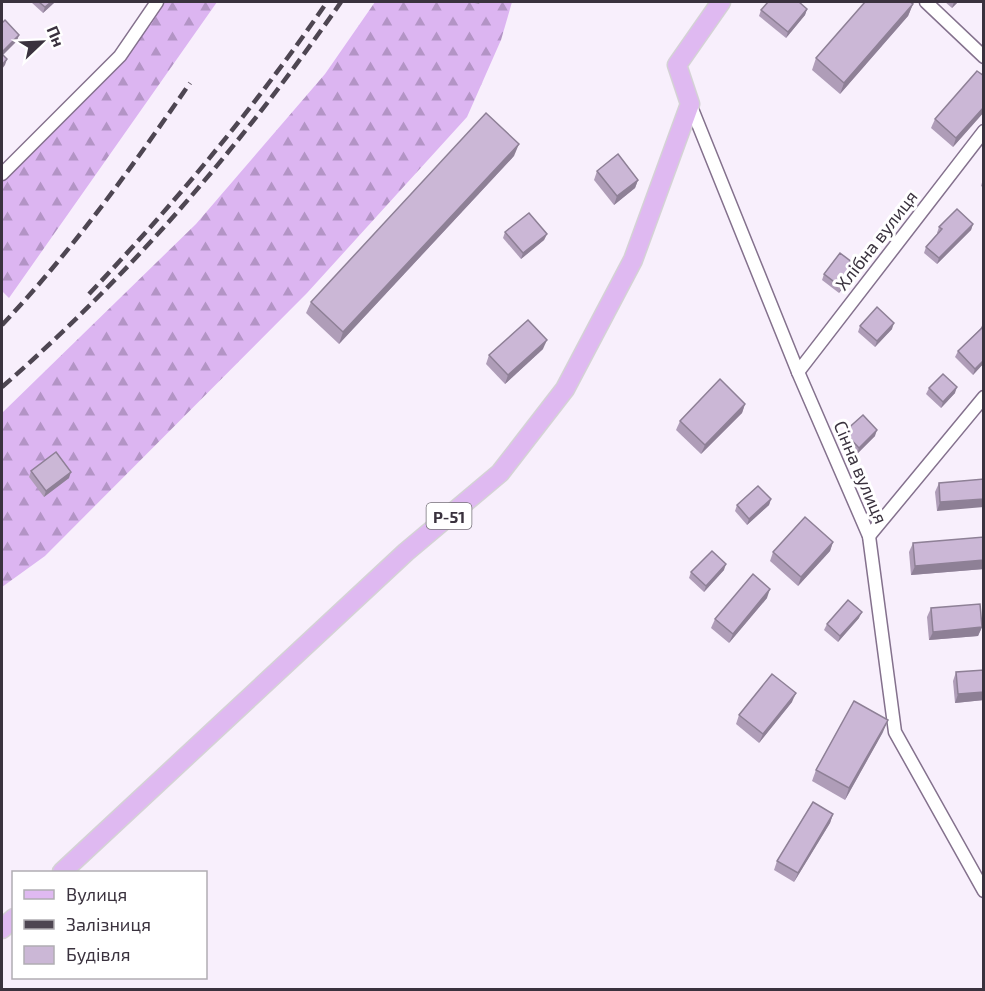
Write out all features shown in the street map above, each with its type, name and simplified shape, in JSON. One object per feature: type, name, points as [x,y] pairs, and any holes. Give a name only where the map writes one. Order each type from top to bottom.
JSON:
[{"type":"main road","points":[[690,104],[677,64],[721,2]]},
{"type":"main road","name":"Р-51","points":[[64,871],[406,552],[500,472],[565,389],[633,260],[690,104]]},
{"type":"street","points":[[2,174],[120,56],[157,2]]},
{"type":"street","points":[[926,2],[984,57]]},
{"type":"street","name":"Сінна вулиця","points":[[690,104],[798,372],[869,536],[895,732],[984,891]]},
{"type":"street","name":"Хлібна вулиця","points":[[798,372],[984,130]]},
{"type":"street","points":[[869,536],[984,397]]},
{"type":"green space","points":[[157,2],[217,2],[9,298],[2,291],[2,174],[120,56]]},
{"type":"green space","points":[[375,2],[512,2],[501,40],[467,117],[307,293],[45,556],[2,587],[2,413],[196,224],[325,74]]},
{"type":"building","points":[[39,2],[51,2],[45,7]]},
{"type":"building","points":[[768,2],[799,2],[807,9],[788,32],[761,10]]},
{"type":"building","points":[[865,2],[910,2],[913,4],[844,83],[816,58]]},
{"type":"building","points":[[5,20],[19,35],[2,52],[2,23]]},
{"type":"building","points":[[2,54],[7,59],[2,65]]},
{"type":"building","points":[[977,71],[984,76],[984,107],[956,138],[935,119]]},
{"type":"building","points":[[486,113],[519,144],[343,332],[311,302]]},
{"type":"building","points":[[618,154],[638,180],[617,196],[597,171]]},
{"type":"building","points":[[957,209],[973,224],[939,258],[926,247],[942,229],[939,227]]},
{"type":"building","points":[[529,213],[547,234],[523,253],[505,232]]},
{"type":"building","points":[[840,253],[857,266],[841,287],[824,274]]},
{"type":"building","points":[[877,307],[894,323],[877,341],[860,326]]},
{"type":"building","points":[[528,320],[547,340],[508,375],[489,355]]},
{"type":"building","points":[[984,326],[984,360],[975,369],[958,351]]},
{"type":"building","points":[[943,374],[957,387],[943,402],[929,388]]},
{"type":"building","points":[[720,379],[745,404],[705,445],[680,421]]},
{"type":"building","points":[[863,415],[877,430],[859,448],[844,432]]},
{"type":"building","points":[[56,452],[71,472],[46,491],[31,471]]},
{"type":"building","points":[[984,479],[984,499],[940,502],[939,483]]},
{"type":"building","points":[[758,486],[771,499],[749,519],[737,505]]},
{"type":"building","points":[[805,517],[833,542],[801,577],[773,552]]},
{"type":"building","points":[[984,537],[984,560],[915,566],[913,543]]},
{"type":"building","points":[[712,551],[726,564],[706,586],[691,572]]},
{"type":"building","points":[[753,574],[770,589],[733,634],[715,619]]},
{"type":"building","points":[[848,600],[862,612],[840,636],[827,624]]},
{"type":"building","points":[[980,604],[982,627],[933,632],[931,608]]},
{"type":"building","points":[[984,670],[984,692],[958,694],[956,672]]},
{"type":"building","points":[[772,674],[796,693],[763,734],[739,715]]},
{"type":"building","points":[[854,701],[888,720],[849,788],[816,770]]},
{"type":"building","points":[[813,802],[833,814],[798,873],[777,861]]},
{"type":"railway","points":[[89,294],[214,152],[272,79],[327,2]]},
{"type":"railway","points":[[2,387],[96,299],[184,205],[265,106],[341,2]]},
{"type":"railway","points":[[2,325],[53,268],[100,208],[190,83]]}]
